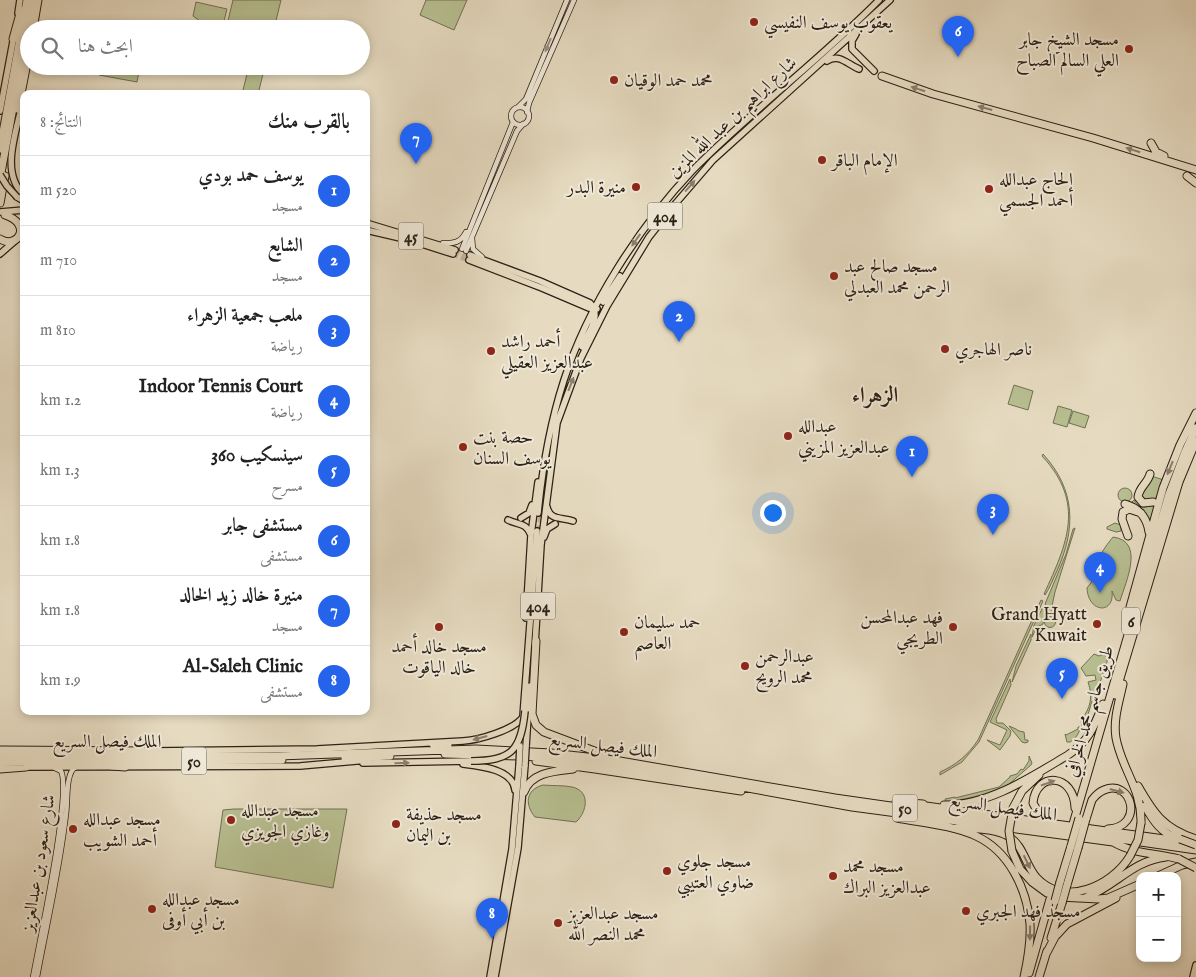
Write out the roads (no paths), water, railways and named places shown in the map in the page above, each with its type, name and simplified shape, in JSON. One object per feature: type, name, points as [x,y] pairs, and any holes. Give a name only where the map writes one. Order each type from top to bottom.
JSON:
[{"type":"highway","points":[[13,39],[24,0]]},
{"type":"highway","points":[[21,20],[24,0]]},
{"type":"highway","points":[[29,20],[33,0]]},
{"type":"highway","points":[[35,20],[38,0]]},
{"type":"highway","points":[[0,148],[20,25]]},
{"type":"highway","points":[[0,177],[20,70]]},
{"type":"highway","points":[[22,90],[25,75]]},
{"type":"highway","points":[[882,76],[933,94],[1093,138],[1193,170]]},
{"type":"highway","points":[[0,203],[20,99]]},
{"type":"highway","points":[[1151,143],[1154,150],[1160,155],[1193,170]]},
{"type":"highway","points":[[1193,170],[1196,183]]},
{"type":"highway","points":[[0,239],[10,242],[20,234],[20,225],[17,220],[4,215]]},
{"type":"highway","points":[[1119,664],[1119,654],[1129,612],[1161,493],[1178,450],[1196,413]]},
{"type":"highway","name":"طريق جاسم محمد الخرافي","points":[[1033,977],[1072,846],[1119,664],[1169,494],[1196,428]]},
{"type":"highway","name":"طريق جاسم محمد الخرافي","points":[[1078,820],[1179,482],[1196,441]]},
{"type":"highway","points":[[1150,474],[1139,491],[1138,497],[1143,503],[1153,502]]},
{"type":"highway","points":[[1134,497],[1141,506],[1147,506],[1161,493]]},
{"type":"highway","points":[[1126,504],[1142,513],[1148,525],[1150,538]]},
{"type":"highway","points":[[1128,536],[1122,519],[1123,512],[1129,509],[1142,513]]},
{"type":"highway","points":[[536,641],[531,707],[536,725],[544,732],[614,760]]},
{"type":"highway","points":[[1128,654],[1115,724],[1116,737],[1123,760],[1156,824],[1164,831],[1196,848]]},
{"type":"highway","points":[[835,798],[947,805],[976,801],[1000,793],[1078,748],[1089,736],[1115,679]]},
{"type":"highway","points":[[432,744],[476,749]]},
{"type":"highway","points":[[278,756],[317,749]]},
{"type":"highway","name":"الملك فيصل السريع","points":[[0,756],[278,756],[476,749],[551,753],[614,760],[835,798],[1196,848]]},
{"type":"highway","points":[[0,750],[152,751]]},
{"type":"highway","points":[[89,756],[152,751]]},
{"type":"highway","name":"الملك فيصل السريع","points":[[0,762],[77,764],[270,761],[430,754],[522,756],[602,763],[852,807],[1113,842],[1196,848]]},
{"type":"highway","points":[[522,756],[535,761],[595,768],[715,788],[776,793]]},
{"type":"highway","points":[[1059,760],[1028,784],[1013,808],[1009,830],[1012,851],[1020,869],[1034,885],[1047,893],[1059,896],[1098,899],[1120,894],[1136,886]]},
{"type":"highway","points":[[1123,760],[1157,816],[1179,833],[1196,839]]},
{"type":"highway","points":[[77,764],[125,768]]},
{"type":"highway","points":[[0,768],[26,767]]},
{"type":"highway","points":[[524,792],[530,781],[541,775],[564,770],[595,768]]},
{"type":"highway","points":[[1061,825],[1043,819],[1034,808],[1035,793],[1046,782],[1056,780],[1066,784],[1074,800],[1078,820]]},
{"type":"highway","points":[[852,807],[868,812],[923,822],[986,830],[1007,836],[1019,846],[1037,878],[1052,889],[1062,892],[1079,892],[1099,885],[1119,870],[1130,856],[1138,840],[1141,823],[1140,801],[1135,785]]},
{"type":"highway","points":[[1061,883],[1078,820],[1092,800],[1101,792],[1114,788],[1125,794],[1131,806],[1127,820],[1117,828],[1095,829]]},
{"type":"highway","points":[[896,802],[1095,829],[1196,848]]},
{"type":"highway","points":[[923,822],[976,836],[995,848],[1010,866],[1023,893],[1030,922],[1029,949],[1024,977]]},
{"type":"highway","points":[[1106,836],[1128,836],[1196,848]]},
{"type":"highway","points":[[1113,842],[1133,850],[1179,859],[1196,868]]},
{"type":"highway","points":[[1084,898],[1100,892],[1142,863],[1166,857]]},
{"type":"highway","points":[[1167,872],[1182,865],[1196,862]]},
{"type":"highway","points":[[1046,954],[1055,938],[1067,924],[1115,899],[1120,894]]},
{"type":"highway","points":[[1039,977],[1046,954],[1056,901]]},
{"type":"highway","name":"طريق جاسم محمد الخرافي","points":[[1028,977],[1056,901]]},
{"type":"main road","points":[[462,253],[513,122],[511,118],[512,113],[526,98],[567,0]]},
{"type":"main road","points":[[462,253],[473,234],[517,131],[528,120],[528,105],[574,0]]},
{"type":"main road","points":[[816,58],[821,51],[876,0]]},
{"type":"main road","name":"شارع ابراهيم بن عبد الله المزين","points":[[551,434],[563,383],[587,326],[612,278],[639,236],[672,194],[708,156],[880,0]]},
{"type":"main road","name":"404","points":[[551,434],[542,482],[539,513],[556,423],[579,364],[606,306],[642,246],[713,160],[890,0]]},
{"type":"main road","points":[[763,106],[773,101],[832,48],[839,46],[864,15]]},
{"type":"main road","points":[[859,28],[852,40],[852,50],[874,71]]},
{"type":"main road","points":[[0,111],[13,39]]},
{"type":"main road","points":[[810,72],[817,70],[830,59],[835,58],[842,59],[859,69]]},
{"type":"main road","points":[[25,90],[27,75]]},
{"type":"main road","points":[[0,103],[4,90]]},
{"type":"main road","points":[[518,107],[524,108],[527,112]]},
{"type":"main road","points":[[20,116],[10,168],[14,183],[20,194]]},
{"type":"main road","points":[[513,122],[518,125],[523,124]]},
{"type":"main road","points":[[0,177],[7,186],[20,195]]},
{"type":"main road","points":[[0,198],[3,186]]},
{"type":"main road","points":[[4,215],[20,212]]},
{"type":"main road","points":[[443,243],[453,243],[460,240],[477,214]]},
{"type":"main road","name":"45","points":[[370,224],[540,280],[583,299],[595,309]]},
{"type":"main road","name":"45","points":[[370,231],[462,253],[595,309]]},
{"type":"main road","points":[[473,234],[473,249],[482,257]]},
{"type":"main road","points":[[0,254],[20,236]]},
{"type":"main road","points":[[579,364],[582,346],[596,317],[595,309],[602,305],[637,250],[642,246]]},
{"type":"main road","points":[[583,299],[592,301],[598,299],[612,278]]},
{"type":"main road","points":[[554,293],[585,310],[589,318],[587,326]]},
{"type":"main road","name":"404","points":[[523,746],[536,641],[540,556],[556,423]]},
{"type":"main road","points":[[533,656],[530,632],[538,484],[546,442],[551,434]]},
{"type":"main road","points":[[521,518],[531,510],[534,490],[538,484]]},
{"type":"main road","points":[[546,500],[547,510],[551,516],[573,521]]},
{"type":"main road","points":[[508,520],[536,532]]},
{"type":"main road","points":[[540,556],[546,530],[555,524]]},
{"type":"main road","name":"404","points":[[522,768],[530,632]]},
{"type":"main road","points":[[336,764],[494,760],[504,757],[511,751],[521,736],[524,714]]},
{"type":"main road","name":"الملك فيصل السريع","points":[[152,751],[317,749],[469,741],[484,737],[517,723],[524,714]]},
{"type":"main road","name":"الملك فيصل السريع","points":[[125,768],[300,766],[336,764],[370,760],[378,757]]},
{"type":"main road","points":[[417,763],[462,764],[495,771],[512,779],[517,796]]},
{"type":"main road","name":"الملك فيصل السريع","points":[[26,767],[77,764]]},
{"type":"main road","name":"شارع سعود بن عبدالعزيز","points":[[33,977],[53,884],[55,851],[66,791],[70,772],[77,764]]},
{"type":"main road","name":"شارع سعود بن عبدالعزيز","points":[[37,977],[66,816],[66,791],[62,771],[46,766]]},
{"type":"main road","points":[[490,977],[520,834],[524,792],[522,768]]},
{"type":"main road","points":[[495,977],[496,954],[522,768]]},
{"type":"main road","points":[[512,849],[516,848],[520,834]]},
{"type":"main road","points":[[49,859],[55,851]]},
{"type":"main road","points":[[1192,977],[1196,965]]},
{"type":"tunnel","points":[[455,250],[470,255]]},
{"type":"tunnel","points":[[453,254],[469,260]]},
{"type":"tunnel","points":[[539,531],[541,514]]},
{"type":"place","name":"يعقوب يوسف النفيسي","points":[[754,22]]},
{"type":"place","name":"مسجد الشيخ جابر العلي السالم الصباح","points":[[1129,49]]},
{"type":"place","name":"مستشفى جابر","points":[[958,57]]},
{"type":"place","name":"محمد حمد الوقيان","points":[[614,80]]},
{"type":"place","name":"الإمام الباقر","points":[[822,160]]},
{"type":"place","name":"منيرة خالد زيد الخالد","points":[[416,164]]},
{"type":"place","name":"منيرة البدر","points":[[636,187]]},
{"type":"place","name":"الحاج عبدالله أحمد الجسمي","points":[[989,189]]},
{"type":"place","name":"مسجد صالح عبد الرحمن محمد العبدلي","points":[[834,276]]},
{"type":"place","name":"الشايع","points":[[679,342]]},
{"type":"place","name":"ناصر الهاجري","points":[[945,349]]},
{"type":"place","name":"أحمد راشد عبدالعزيز العقيلي","points":[[491,351]]},
{"type":"place","name":"عبدالله عبدالعزيز المزيني","points":[[788,436]]},
{"type":"place","name":"حصة بنت يوسف السنان","points":[[463,447]]},
{"type":"place","name":"يوسف حمد بودي","points":[[912,477]]},
{"type":"place","name":"ملعب جمعية الزهراء","points":[[993,535]]},
{"type":"place","name":"Indoor Tennis Court","points":[[1100,593]]},
{"type":"place","name":"Grand Hyatt Kuwait","points":[[1097,624]]},
{"type":"place","name":"مسجد خالد أحمد خالد الياقوت","points":[[439,627]]},
{"type":"place","name":"فهد عبدالمحسن الطريجي","points":[[953,627]]},
{"type":"place","name":"حمد سليمان العاصم","points":[[624,632]]},
{"type":"place","name":"عبدالرحمن محمد الرويح","points":[[745,666]]},
{"type":"place","name":"سينسكيب 360","points":[[1062,699]]},
{"type":"place","name":"مسجد عبدالله وغازي الجويزي","points":[[231,820]]},
{"type":"place","name":"مسجد حذيفة بن اليمان","points":[[396,824]]},
{"type":"place","name":"مسجد عبدالله أحمد الشويب","points":[[73,829]]},
{"type":"place","name":"مسجد جلوي ضاوي العتيبي","points":[[667,871]]},
{"type":"place","name":"مسجد محمد عبدالعزيز البراك","points":[[833,876]]},
{"type":"place","name":"مسجد عبدالله بن أبي أوفى","points":[[152,909]]},
{"type":"place","name":"مسجد فهد الجبري","points":[[966,911]]},
{"type":"place","name":"مسجد عبدالعزيز محمد النصر الله","points":[[558,923]]},
{"type":"place","name":"Al-Saleh Clinic","points":[[492,939]]},
{"type":"district","name":"الزهراء","points":[[875,394]]}]
